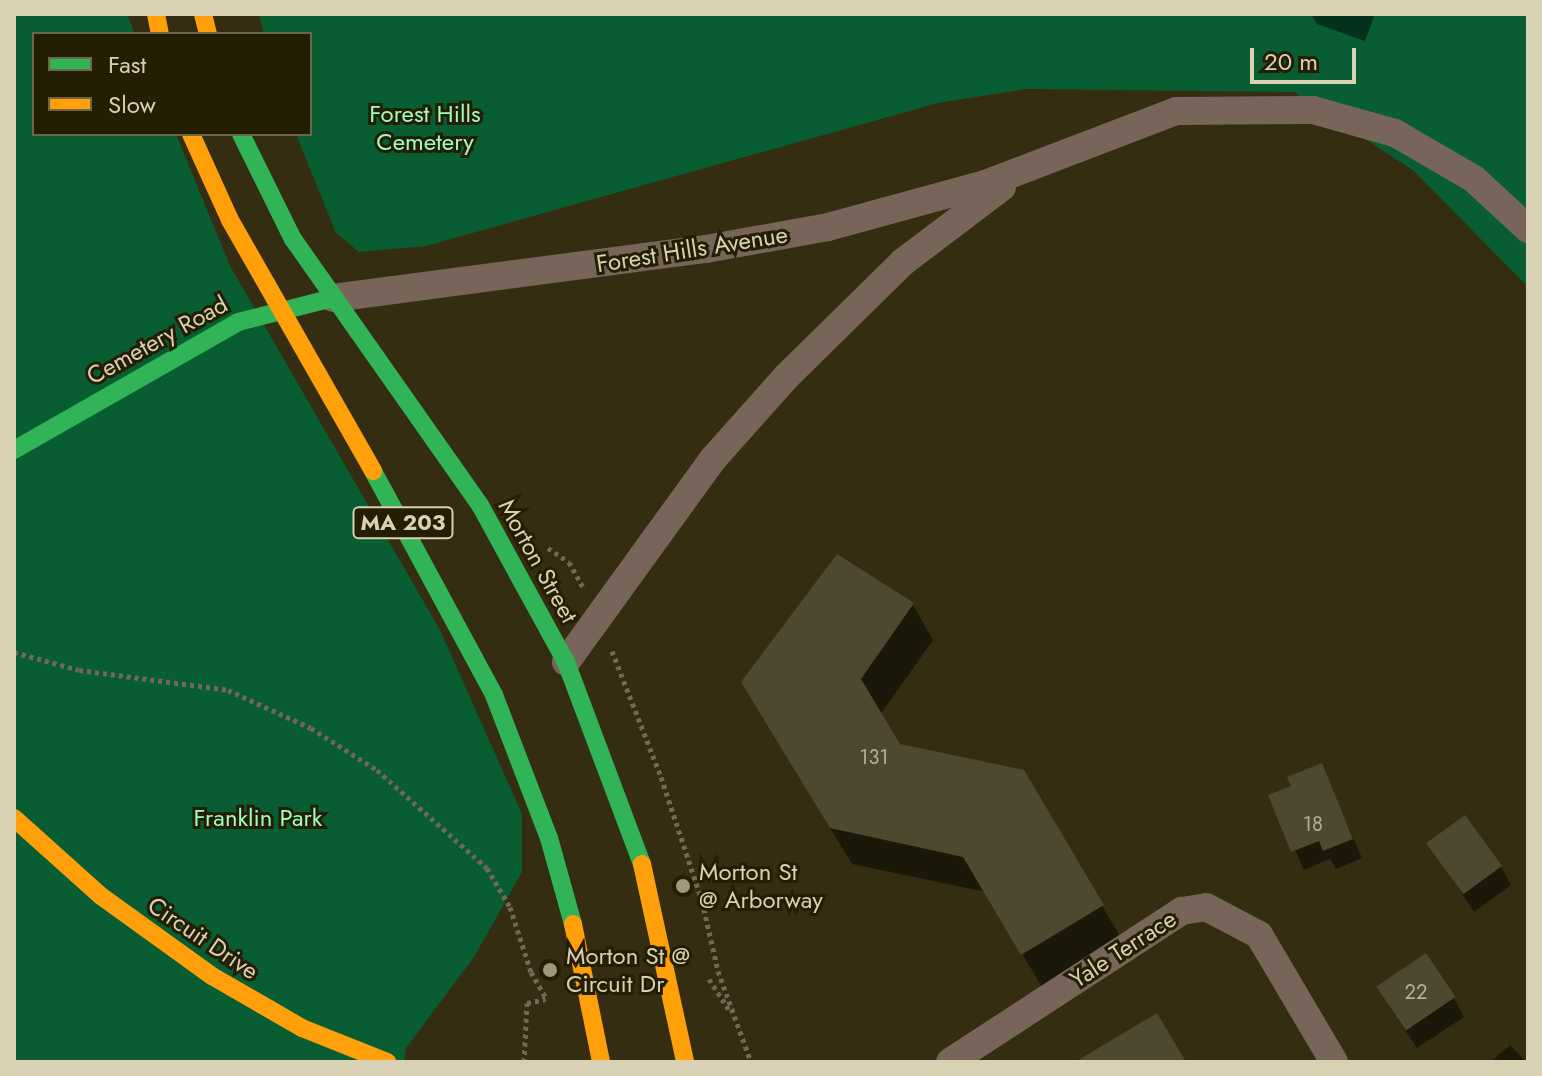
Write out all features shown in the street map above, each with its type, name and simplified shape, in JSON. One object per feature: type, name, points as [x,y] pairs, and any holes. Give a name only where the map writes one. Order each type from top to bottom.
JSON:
[{"type":"main road","name":"MA 203","points":[[192,136],[278,309],[445,597],[505,720],[538,806],[571,915],[601,1062]]},
{"type":"main road","name":"Morton Street","points":[[242,136],[278,215],[480,505],[566,662],[641,859],[685,1062]]},
{"type":"main road","name":"Cemetery Road","points":[[14,450],[207,338],[278,309],[333,298]]},
{"type":"main road","name":"Circuit Drive","points":[[14,818],[101,896],[212,976],[302,1028],[387,1062]]},
{"type":"street","name":"Forest Hills Avenue","points":[[333,298],[767,239],[940,199],[1176,111],[1313,110],[1395,133],[1474,179],[1528,229]]},
{"type":"street","name":"Forest Hills Avenue","points":[[566,662],[713,459],[786,377],[903,262],[993,193],[1044,162]]},
{"type":"street","name":"Yale Terrace","points":[[950,1062],[1182,911],[1206,907],[1259,935],[1334,1062]]},
{"type":"path","points":[[611,646],[661,777],[702,901],[718,971],[751,1062]]},
{"type":"path","points":[[14,652],[79,670],[228,690],[311,728],[364,762],[487,868],[510,907],[531,972],[547,998]]},
{"type":"path","points":[[524,1062],[527,1003],[561,995]]},
{"type":"green space","name":"Franklin Park","points":[[14,14],[127,14],[134,32],[32,32],[32,136],[177,136],[230,266],[440,630],[522,814],[522,872],[474,957],[406,1048],[404,1062],[14,1062]]},
{"type":"green space","name":"Forest Hills Cemetery","points":[[259,14],[1528,14],[1528,287],[1414,171],[1294,92],[1026,89],[938,103],[426,246],[359,252],[336,233],[297,136],[312,136],[312,32],[264,32]]},
{"type":"building","points":[[837,554],[914,603],[861,679],[900,744],[1024,770],[1104,905],[1021,955],[963,857],[830,828],[741,682]]},
{"type":"building","points":[[1322,763],[1353,839],[1323,851],[1319,841],[1291,852],[1268,795],[1291,786],[1287,777]]},
{"type":"building","points":[[1465,815],[1502,866],[1463,894],[1426,843]]},
{"type":"building","points":[[1426,953],[1456,997],[1406,1030],[1376,987]]},
{"type":"building","points":[[1157,1013],[1186,1062],[1075,1062]]},
{"type":"traffic: fast","points":[[242,136],[293,239],[480,505],[566,662],[642,864]]},
{"type":"traffic: fast","points":[[14,450],[238,322],[333,298]]},
{"type":"traffic: fast","points":[[373,471],[494,695],[549,838],[573,924]]},
{"type":"traffic: slow","points":[[156,14],[160,32]]},
{"type":"traffic: slow","points":[[203,14],[208,32]]},
{"type":"traffic: slow","points":[[192,136],[230,220],[373,471]]},
{"type":"traffic: slow","points":[[14,818],[101,896],[212,976],[302,1028],[387,1062]]},
{"type":"traffic: slow","points":[[642,864],[685,1062]]},
{"type":"traffic: slow","points":[[573,924],[601,1062]]},
{"type":"place","name":"Morton St @ Arborway","points":[[683,886]]},
{"type":"place","name":"Morton St @ Circuit Dr","points":[[550,970]]}]
